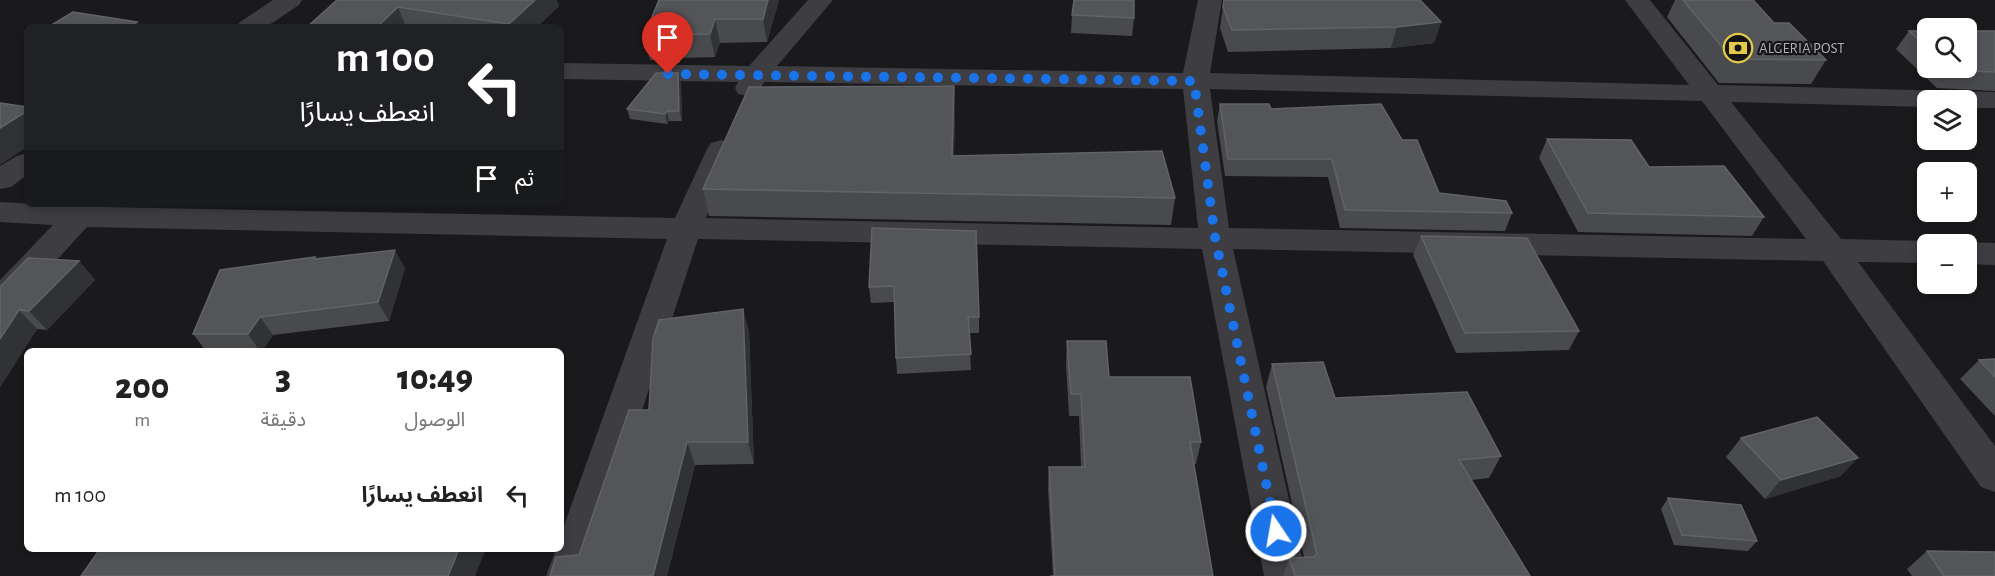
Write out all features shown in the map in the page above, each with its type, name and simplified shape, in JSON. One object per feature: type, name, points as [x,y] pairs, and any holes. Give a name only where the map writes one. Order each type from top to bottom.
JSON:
[{"type":"street","points":[[254,24],[290,0]]},
{"type":"street","points":[[567,576],[686,229],[733,122],[754,76],[821,0]]},
{"type":"street","points":[[1210,0],[1194,81],[1215,237],[1285,576]]},
{"type":"street","points":[[1637,0],[1832,250],[1995,476]]},
{"type":"street","points":[[564,71],[754,76],[1194,81],[1995,99]]},
{"type":"street","points":[[0,180],[24,164]]},
{"type":"street","points":[[0,212],[85,211],[686,229],[1917,252]]},
{"type":"street","points":[[0,301],[85,211]]},
{"type":"street","points":[[1977,253],[1995,254]]},
{"type":"building","points":[[337,0],[535,0],[509,24],[398,7],[380,24],[310,24]]},
{"type":"building","points":[[659,0],[768,0],[763,19],[715,19],[710,34],[675,35],[675,39],[669,39],[672,35],[644,36]]},
{"type":"building","points":[[1074,0],[1134,0],[1134,18],[1072,15]]},
{"type":"building","points":[[1224,0],[1420,0],[1441,22],[1397,27],[1232,30],[1223,7]]},
{"type":"building","points":[[1683,0],[1753,0],[1774,23],[1789,23],[1826,60],[1732,59]]},
{"type":"building","points":[[73,12],[137,22],[134,24],[53,24]]},
{"type":"building","points":[[1909,31],[1917,31],[1917,39]]},
{"type":"building","points":[[1977,31],[1995,31],[1995,72],[1977,71]]},
{"type":"building","points":[[656,73],[678,73],[679,111],[667,111],[665,114],[627,109]]},
{"type":"building","points":[[954,86],[952,156],[1162,151],[1175,198],[703,189],[749,87]]},
{"type":"building","points":[[0,103],[24,107],[24,113],[0,128]]},
{"type":"building","points":[[1220,104],[1269,104],[1271,109],[1381,104],[1402,140],[1417,140],[1439,193],[1506,201],[1512,213],[1345,210],[1332,159],[1228,159]]},
{"type":"building","points":[[1547,139],[1631,140],[1649,167],[1724,166],[1764,217],[1588,213]]},
{"type":"building","points":[[872,228],[976,231],[979,317],[968,317],[971,354],[896,358],[894,286],[869,287]]},
{"type":"building","points":[[1421,236],[1527,238],[1579,331],[1465,333]]},
{"type":"building","points":[[395,250],[378,302],[260,317],[248,334],[193,334],[220,270],[315,257],[314,259]]},
{"type":"building","points":[[28,258],[79,261],[29,311],[19,310],[0,339],[0,287]]},
{"type":"building","points":[[743,309],[748,442],[687,442],[653,576],[550,576],[556,557],[579,555],[629,410],[649,410],[653,339],[659,320]]},
{"type":"building","points":[[1067,341],[1106,341],[1109,377],[1190,377],[1201,442],[1190,442],[1213,576],[1055,576],[1049,467],[1085,467],[1081,394],[1071,394]]},
{"type":"building","points":[[1995,359],[1995,377],[1979,360]]},
{"type":"building","points":[[1323,362],[1335,398],[1467,392],[1501,456],[1459,460],[1530,576],[1295,576],[1289,558],[1314,557],[1317,554],[1272,364]]},
{"type":"building","points":[[1817,417],[1858,458],[1781,480],[1741,438]]},
{"type":"building","points":[[1668,498],[1741,505],[1757,541],[1682,535]]},
{"type":"building","points":[[1927,551],[1995,552],[1995,576],[1944,576]]},
{"type":"building","points":[[98,552],[458,552],[448,576],[81,576]]},
{"type":"place","name":"ALGERIA POST","points":[[1738,48]]},
{"type":"route","points":[[668,74],[1194,81],[1215,237],[1276,531]]}]
